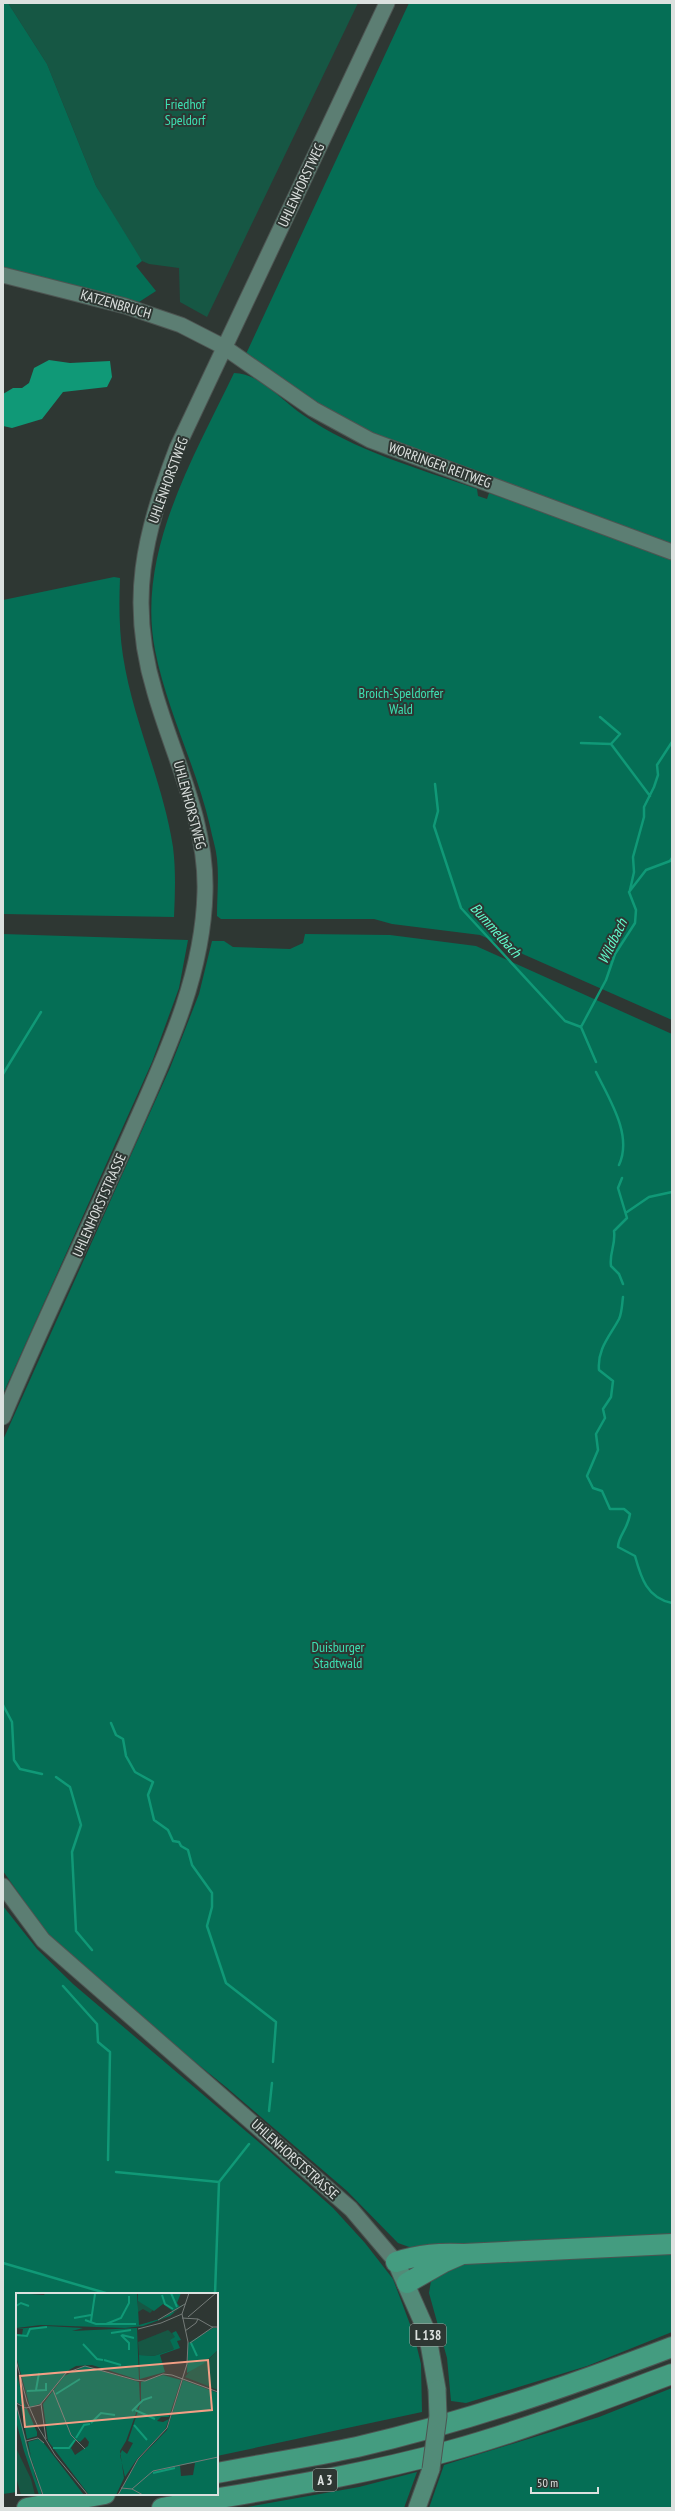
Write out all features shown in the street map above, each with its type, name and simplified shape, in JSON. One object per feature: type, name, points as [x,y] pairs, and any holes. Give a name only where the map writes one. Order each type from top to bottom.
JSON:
[{"type":"highway","points":[[396,2262],[414,2256],[435,2252],[464,2254],[672,2244]]},
{"type":"highway","points":[[407,2283],[444,2262],[464,2254]]},
{"type":"highway","name":"A 3","points":[[218,2473],[356,2447],[468,2418],[590,2378],[672,2347]]},
{"type":"highway","name":"A 3","points":[[162,2508],[359,2474],[450,2451],[589,2405],[672,2374]]},
{"type":"highway","points":[[27,2508],[98,2495]]},
{"type":"main road","name":"UHLENHORSTWEG","points":[[190,991],[203,924],[206,892],[204,858],[192,801],[155,695],[144,655],[140,614],[141,576],[147,541],[162,489],[177,448],[387,3]]},
{"type":"main road","name":"KATZENBRUCH","points":[[3,274],[159,316],[224,347]]},
{"type":"main road","name":"WORRINGER REITWEG","points":[[224,347],[313,409],[370,440],[672,552]]},
{"type":"main road","name":"UHLENHORSTSTRASSE","points":[[3,1417],[157,1073],[190,991]]},
{"type":"main road","name":"UHLENHORSTSTRASSE","points":[[3,1886],[43,1940],[351,2209],[396,2262],[407,2283],[427,2332],[437,2389],[435,2443],[431,2469],[420,2501]]},
{"type":"green space","points":[[3,3],[8,3],[47,64],[96,186],[142,261],[136,266],[156,291],[139,302],[3,268]]},
{"type":"green space","name":"Friedhof Speldorf","points":[[8,3],[358,3],[207,317],[180,302],[179,268],[149,264],[142,261],[134,250],[96,186],[47,64]]},
{"type":"green space","points":[[409,3],[672,3],[672,544],[363,430],[342,420],[246,354]]},
{"type":"green space","name":"Broich-Speldorfer Wald","points":[[234,373],[244,374],[262,383],[303,415],[323,428],[365,449],[409,466],[477,489],[478,496],[487,499],[489,493],[575,523],[672,560],[672,1020],[480,935],[392,924],[374,919],[221,919],[217,916],[218,873],[215,847],[204,804],[160,673],[155,650],[151,613],[154,577],[161,541],[172,506],[186,472]]},
{"type":"green space","points":[[114,577],[120,578],[119,607],[121,636],[128,680],[162,799],[173,847],[175,874],[174,917],[3,914],[3,600]]},
{"type":"green space","points":[[3,934],[188,940],[179,988],[152,1062],[3,1394]]},
{"type":"green space","name":"Duisburger Stadtwald","points":[[305,934],[390,935],[476,946],[672,1034],[672,2237],[412,2248],[398,2243],[347,2191],[226,2087],[84,1972],[48,1935],[3,1871],[3,1440],[170,1068],[199,994],[212,941],[224,941],[233,947],[290,949],[303,943]]},
{"type":"green space","points":[[3,1906],[37,1949],[73,1984],[268,2150],[333,2208],[365,2243],[393,2279],[414,2335],[421,2364],[422,2412],[218,2456],[218,2293],[16,2293],[16,2492],[3,2494]]},
{"type":"green space","points":[[672,2253],[672,2332],[587,2366],[466,2403],[451,2401],[447,2358],[429,2293],[431,2281],[438,2272],[460,2263]]},
{"type":"green space","points":[[672,2388],[672,2508],[429,2508],[444,2465],[599,2417]]},
{"type":"green space","points":[[417,2472],[404,2508],[242,2508],[359,2487]]},
{"type":"shaded area","points":[[49,360],[70,363],[110,361],[112,377],[107,387],[63,392],[42,419],[12,428],[3,426],[3,394],[13,388],[22,388],[29,383],[34,368]]},
{"type":"waterway","points":[[600,717],[620,734],[611,744]]},
{"type":"waterway","points":[[630,890],[634,872],[633,857],[644,817],[644,807],[658,775],[657,765],[672,742]]},
{"type":"waterway","points":[[581,743],[611,744],[650,796]]},
{"type":"waterway","name":"Bummelbach","points":[[435,784],[438,811],[434,826],[461,908],[565,1021],[581,1027],[596,1062]]},
{"type":"waterway","name":"Wildbach","points":[[581,1027],[606,980],[615,954],[635,923],[636,910],[629,892],[646,870],[670,861],[672,858]]},
{"type":"waterway","points":[[3,1074],[41,1012]]},
{"type":"waterway","name":"Bummelbach","points":[[596,1072],[618,1117],[623,1142],[623,1153],[619,1165]]},
{"type":"waterway","name":"Bummelbach","points":[[622,1178],[618,1188],[627,1218],[614,1231],[611,1266],[619,1274],[623,1284]]},
{"type":"waterway","points":[[627,1212],[649,1197],[672,1192]]},
{"type":"waterway","name":"Bummelbach","points":[[623,1297],[620,1317],[605,1343],[600,1356],[599,1370],[613,1381],[611,1397],[603,1409],[605,1418],[596,1434],[598,1450],[587,1476],[593,1488],[602,1491],[610,1509],[624,1509],[630,1514],[618,1543],[618,1547],[635,1556],[646,1586],[651,1592],[657,1597],[672,1603]]},
{"type":"waterway","points":[[3,1705],[12,1722],[14,1760],[20,1769],[42,1774]]},
{"type":"waterway","points":[[111,1723],[116,1735],[123,1739],[126,1756],[135,1772],[153,1782],[148,1795],[154,1820],[168,1830],[173,1841],[179,1842],[181,1846],[188,1850],[192,1865],[212,1893],[212,1907],[207,1926],[226,1983],[276,2022],[273,2062]]},
{"type":"waterway","points":[[56,1777],[70,1787],[81,1825],[72,1852],[76,1931],[92,1950]]},
{"type":"waterway","points":[[63,1986],[97,2024],[98,2042],[110,2052],[108,2160]]},
{"type":"waterway","points":[[269,2111],[272,2083]]},
{"type":"waterway","points":[[219,2182],[249,2144]]},
{"type":"waterway","points":[[116,2172],[219,2182],[215,2293]]},
{"type":"waterway","points":[[3,2263],[106,2293]]}]
